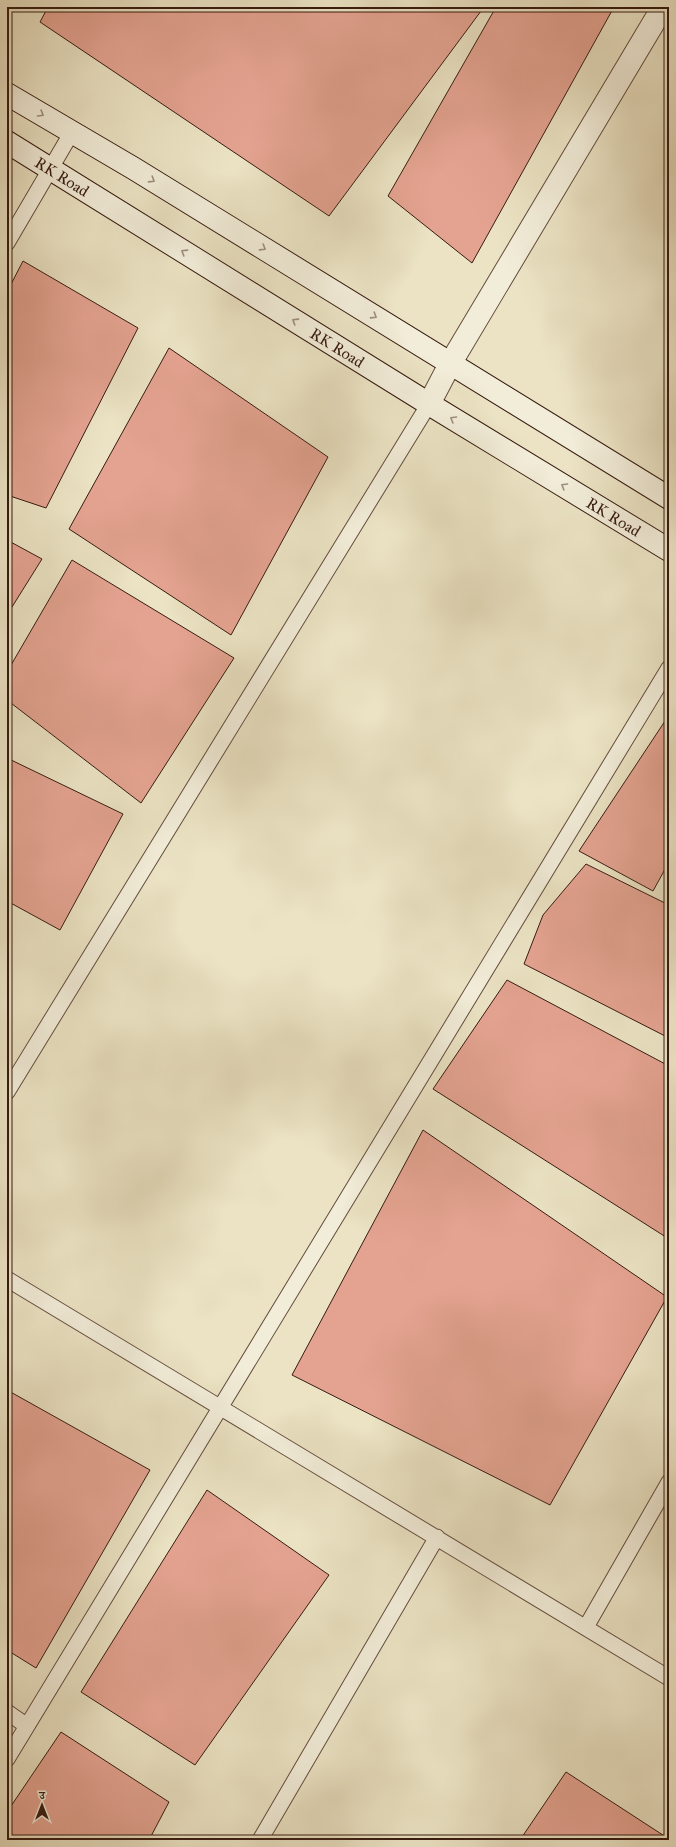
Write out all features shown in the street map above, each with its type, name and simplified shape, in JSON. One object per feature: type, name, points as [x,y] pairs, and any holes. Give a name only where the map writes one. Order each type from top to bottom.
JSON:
[{"type":"street","points":[[429,404],[450,364],[663,7]]},
{"type":"street","points":[[7,94],[72,132],[669,498]]},
{"type":"street","name":"RK Road","points":[[7,142],[429,404],[669,550]]},
{"type":"lane","points":[[7,242],[72,132]]},
{"type":"lane","points":[[7,1092],[429,404]]},
{"type":"lane","points":[[7,1759],[219,1407],[669,668]]},
{"type":"lane","points":[[7,1279],[586,1626],[669,1678]]},
{"type":"lane","points":[[586,1626],[669,1482]]},
{"type":"lane","points":[[260,1840],[437,1537]]},
{"type":"lane","points":[[7,1712],[27,1726]]},
{"type":"building","points":[[48,7],[484,7],[329,216],[40,22]]},
{"type":"building","points":[[496,7],[614,7],[472,263],[388,196]]},
{"type":"building","points":[[23,261],[138,328],[46,508],[7,495],[7,292]]},
{"type":"building","points":[[169,348],[328,457],[231,635],[69,529]]},
{"type":"building","points":[[7,540],[42,559],[7,615]]},
{"type":"building","points":[[72,560],[234,658],[141,803],[7,700],[7,672]]},
{"type":"building","points":[[669,715],[669,862],[653,891],[579,851]]},
{"type":"building","points":[[7,758],[123,814],[60,930],[7,901]]},
{"type":"building","points":[[586,864],[669,905],[669,1038],[524,964],[543,915]]},
{"type":"building","points":[[507,980],[669,1066],[669,1239],[433,1089]]},
{"type":"building","points":[[423,1130],[667,1297],[550,1505],[292,1375]]},
{"type":"building","points":[[7,1390],[150,1470],[36,1668],[7,1650]]},
{"type":"building","points":[[207,1490],[329,1575],[195,1765],[81,1692]]},
{"type":"building","points":[[61,1732],[169,1802],[149,1840],[7,1840],[7,1812]]},
{"type":"building","points":[[566,1772],[669,1839],[669,1840],[520,1840]]}]
